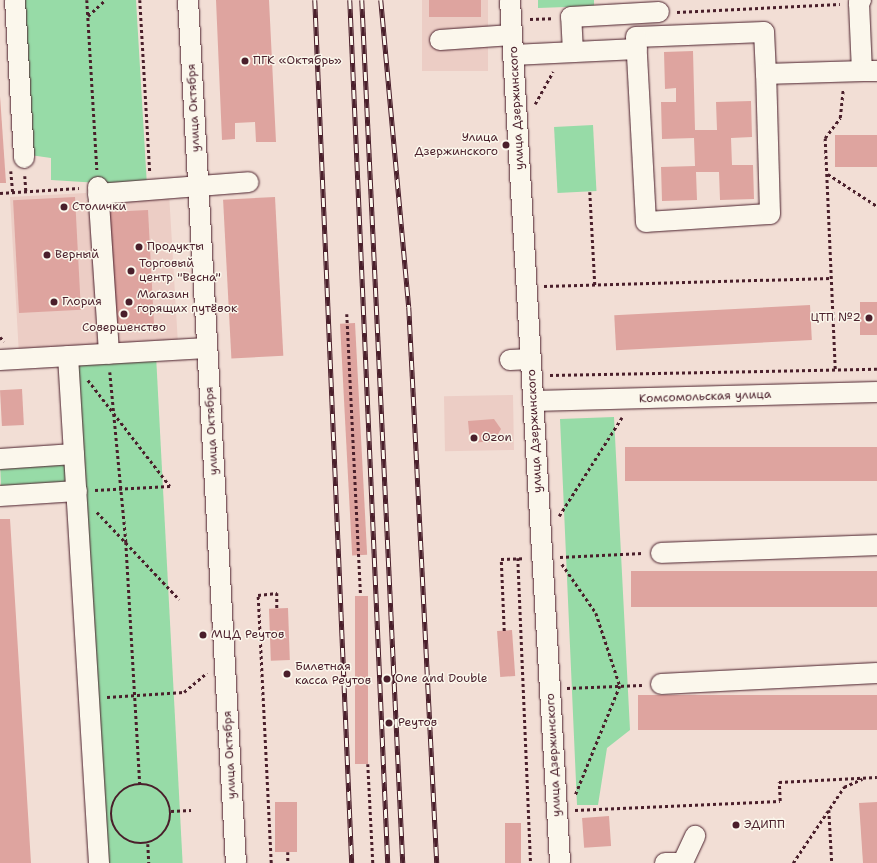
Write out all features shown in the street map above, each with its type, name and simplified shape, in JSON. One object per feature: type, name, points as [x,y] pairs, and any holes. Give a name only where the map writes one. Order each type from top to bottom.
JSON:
[{"type":"street","points":[[15,0],[24,158]]},
{"type":"street","name":"улица Октября","points":[[188,0],[236,863]]},
{"type":"street","name":"улица Дзержинского","points":[[510,0],[550,689],[563,811],[560,863]]},
{"type":"street","points":[[766,74],[869,71],[860,1]]},
{"type":"street","points":[[573,52],[571,17],[659,12]]},
{"type":"street","points":[[764,32],[766,74],[770,214],[646,222],[636,37],[764,32]]},
{"type":"street","points":[[440,40],[512,35]]},
{"type":"street","points":[[514,55],[637,49]]},
{"type":"street","points":[[109,354],[98,190],[151,189],[249,182]]},
{"type":"street","points":[[0,360],[207,348]]},
{"type":"street","points":[[68,356],[99,863]]},
{"type":"street","points":[[510,360],[531,360]]},
{"type":"street","name":"Комсомольская улица","points":[[534,401],[877,392]]},
{"type":"street","points":[[0,459],[74,454]]},
{"type":"street","points":[[0,496],[77,491]]},
{"type":"street","points":[[662,553],[877,545]]},
{"type":"street","points":[[661,684],[877,673]]},
{"type":"street","points":[[677,863],[695,836]]},
{"type":"path","points":[[0,193],[98,190],[87,0]]},
{"type":"path","points":[[88,16],[105,0]]},
{"type":"path","points":[[140,0],[151,189]]},
{"type":"path","points":[[659,12],[860,1]]},
{"type":"path","points":[[835,369],[825,138],[840,118],[843,85],[869,71]]},
{"type":"path","points":[[827,174],[877,206]]},
{"type":"path","points":[[590,192],[595,285]]},
{"type":"path","points":[[544,286],[831,278]]},
{"type":"path","points":[[347,314],[361,596]]},
{"type":"path","points":[[109,354],[126,542],[140,784]]},
{"type":"path","points":[[548,375],[877,368]]},
{"type":"path","points":[[77,491],[170,486],[87,378]]},
{"type":"path","points":[[556,522],[624,415]]},
{"type":"path","points":[[77,491],[179,599]]},
{"type":"path","points":[[662,553],[558,557],[596,613],[620,686],[563,811],[780,801],[778,782],[877,777]]},
{"type":"path","points":[[504,631],[501,559],[518,558],[532,863]]},
{"type":"path","points":[[271,863],[258,594],[277,594],[277,609]]},
{"type":"path","points":[[550,689],[661,684]]},
{"type":"path","points":[[89,698],[184,692]]},
{"type":"path","points":[[368,764],[373,863]]},
{"type":"path","points":[[793,863],[844,787],[864,778]]},
{"type":"path","points":[[140,784],[159,789],[166,796],[171,811],[170,825],[165,834],[148,844],[133,843],[120,835],[111,818],[112,808],[118,794],[130,786],[140,784]]},
{"type":"path","points":[[171,811],[191,810]]},
{"type":"path","points":[[829,810],[832,863]]},
{"type":"path","points":[[148,844],[149,863]]},
{"type":"path","points":[[288,852],[288,863]]},
{"type":"shaded area","points":[[422,0],[488,0],[488,71],[422,71]]},
{"type":"shaded area","points":[[86,193],[86,200],[169,193],[178,344],[19,355],[10,197]]},
{"type":"shaded area","points":[[513,395],[514,450],[445,451],[444,396]]},
{"type":"green space","points":[[22,0],[136,0],[147,186],[51,180],[51,158],[30,155]]},
{"type":"green space","points":[[538,0],[594,0],[594,6],[538,8]]},
{"type":"green space","points":[[593,125],[596,191],[558,193],[554,127]]},
{"type":"green space","points":[[156,355],[183,863],[104,863],[77,359]]},
{"type":"green space","points":[[614,417],[630,730],[607,748],[598,805],[577,805],[560,419]]},
{"type":"green space","points":[[66,458],[67,488],[1,490],[0,460]]},
{"type":"building","name":"ПГК «Октябрь»","points":[[216,0],[269,0],[276,142],[256,142],[255,122],[235,123],[235,139],[222,140]]},
{"type":"building","points":[[429,0],[481,0],[481,17],[429,17]]},
{"type":"building","points":[[693,51],[695,130],[717,130],[716,102],[751,101],[752,137],[731,138],[732,165],[753,165],[754,199],[720,200],[719,172],[696,172],[697,200],[662,201],[661,167],[695,166],[694,138],[662,139],[661,102],[676,102],[676,88],[665,89],[664,52]]},
{"type":"building","points":[[0,96],[6,183],[0,183]]},
{"type":"building","points":[[835,135],[877,135],[877,167],[835,167]]},
{"type":"building","name":"Верный","points":[[75,197],[81,310],[19,313],[13,200]]},
{"type":"building","points":[[275,197],[283,356],[231,359],[223,200]]},
{"type":"building","name":"Торговый центр \"Весна\"","points":[[148,210],[154,330],[114,332],[108,212]]},
{"type":"building","name":"ЦТП №2","points":[[860,302],[877,302],[877,335],[860,335]]},
{"type":"building","points":[[810,305],[812,340],[616,350],[614,315]]},
{"type":"building","points":[[355,323],[367,555],[352,555],[340,324]]},
{"type":"building","points":[[22,389],[24,425],[2,426],[0,390]]},
{"type":"building","points":[[494,419],[501,429],[494,441],[470,443],[468,421]]},
{"type":"building","points":[[625,447],[877,447],[877,481],[625,481]]},
{"type":"building","points":[[0,519],[10,519],[31,863],[0,863]]},
{"type":"building","points":[[631,571],[877,571],[877,607],[631,607]]},
{"type":"building","points":[[355,596],[368,596],[368,764],[355,764]]},
{"type":"building","points":[[288,608],[290,660],[271,661],[269,609]]},
{"type":"building","points":[[512,630],[515,676],[500,677],[497,631]]},
{"type":"building","points":[[638,695],[877,695],[877,730],[638,730]]},
{"type":"building","points":[[275,802],[297,802],[297,852],[275,852]]},
{"type":"building","points":[[877,802],[877,863],[863,863],[859,803]]},
{"type":"building","points":[[609,816],[611,846],[584,848],[582,818]]},
{"type":"building","points":[[505,823],[521,823],[521,863],[505,863]]},
{"type":"railway","points":[[315,0],[352,863]]},
{"type":"railway","points":[[350,0],[388,863]]},
{"type":"railway","points":[[362,0],[403,863]]},
{"type":"railway","points":[[381,0],[409,307],[437,863]]},
{"type":"place","name":"ПГК «Октябрь»","points":[[245,61]]},
{"type":"place","name":"Улица Дзержинского","points":[[506,145]]},
{"type":"place","name":"Столички","points":[[64,207]]},
{"type":"place","name":"Продукты","points":[[139,247]]},
{"type":"place","name":"Верный","points":[[47,255]]},
{"type":"place","name":"Торговый центр \"Весна\"","points":[[131,271]]},
{"type":"place","name":"Глория","points":[[54,302]]},
{"type":"place","name":"Магазин горящих путёвок","points":[[129,302]]},
{"type":"place","name":"Совершенство","points":[[124,314]]},
{"type":"place","name":"ЦТП №2","points":[[869,318]]},
{"type":"place","name":"Ozon","points":[[474,438]]},
{"type":"place","name":"МЦД Реутов","points":[[203,635]]},
{"type":"place","name":"Билетная касса Реутов","points":[[287,674]]},
{"type":"place","name":"One and Double","points":[[387,679]]},
{"type":"place","name":"Реутов","points":[[389,723]]},
{"type":"place","name":"ЭДИПП","points":[[736,825]]}]
